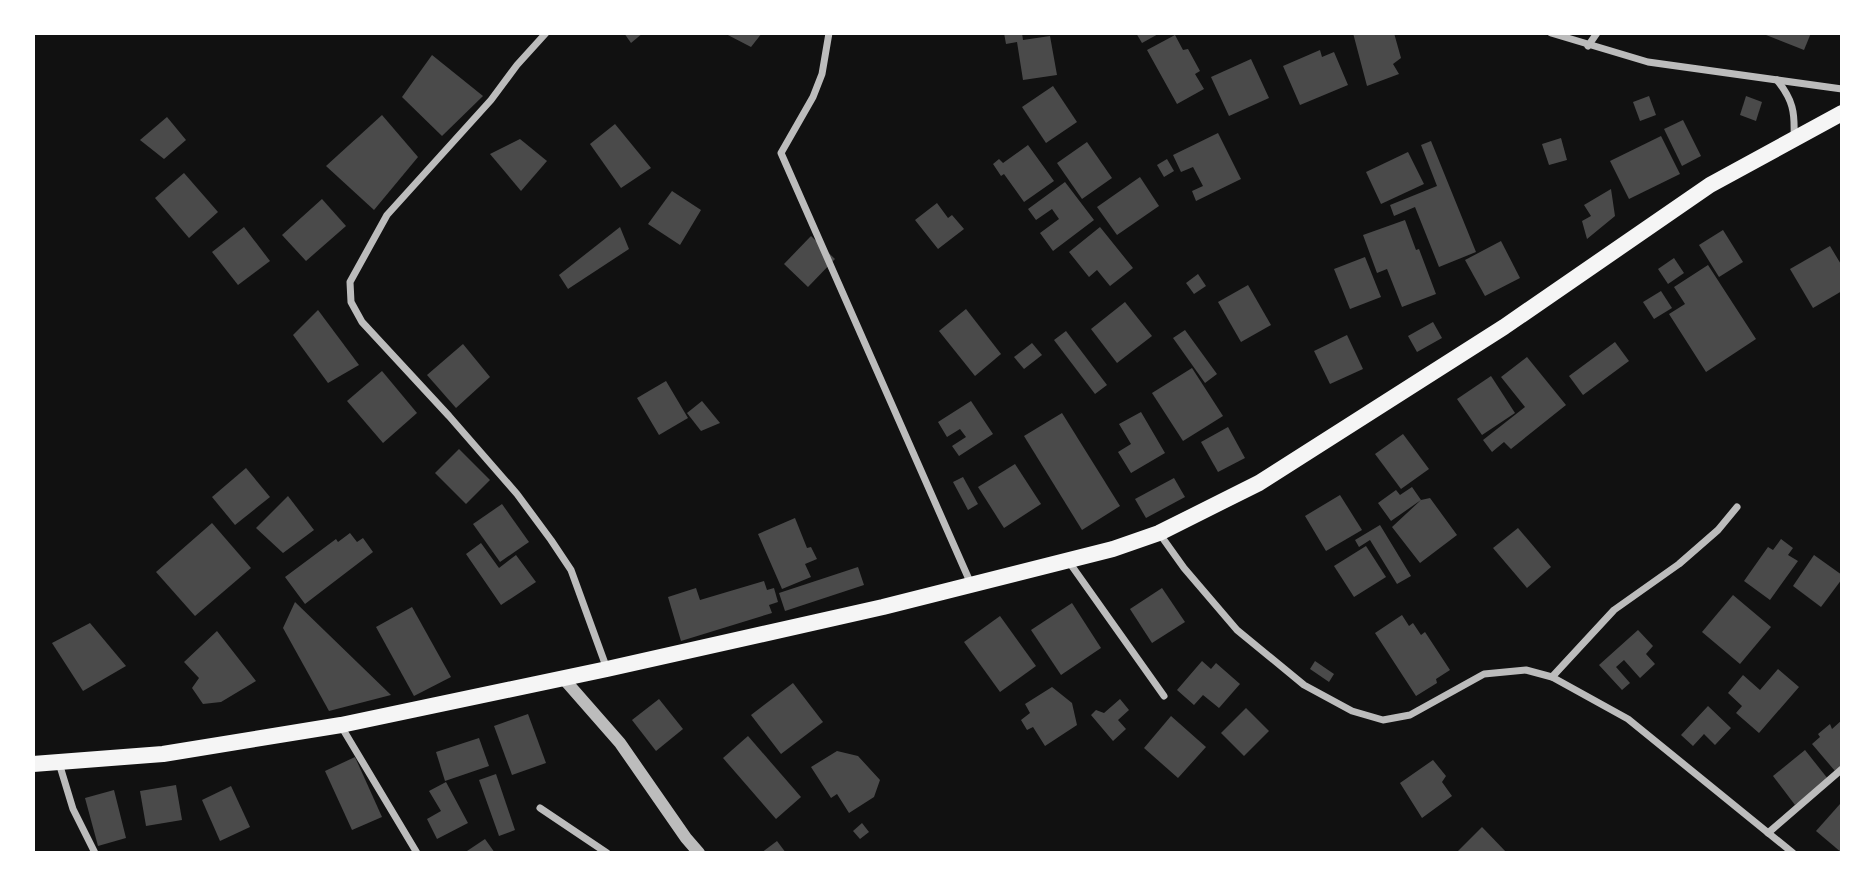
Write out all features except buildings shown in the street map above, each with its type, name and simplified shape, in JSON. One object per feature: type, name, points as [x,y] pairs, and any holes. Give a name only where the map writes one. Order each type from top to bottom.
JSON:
[{"type":"highway","points":[[33,764],[163,754],[341,725],[607,669],[972,586],[1114,549],[1158,533],[1259,483],[1504,327],[1710,185],[1842,113]]},
{"type":"street","points":[[546,33],[517,65],[491,100],[387,215],[350,282],[351,302],[362,322],[449,416],[517,495],[551,540],[571,570],[607,669]]},
{"type":"street","points":[[829,33],[822,74],[813,97],[781,153],[972,586]]},
{"type":"street","points":[[1551,33],[1648,62],[1842,89]]},
{"type":"street","points":[[1588,46],[1597,33]]},
{"type":"street","points":[[1777,80],[1792,101],[1794,138]]},
{"type":"street","points":[[1552,677],[1614,610],[1679,564],[1718,530],[1737,507]]},
{"type":"street","points":[[1158,533],[1237,630],[1304,685],[1352,711],[1383,720],[1410,715],[1484,674],[1526,670],[1552,677],[1628,719],[1793,853]]},
{"type":"street","points":[[1069,562],[1164,696]]},
{"type":"street","points":[[563,678],[620,743],[699,853]]},
{"type":"street","points":[[341,725],[417,853]]},
{"type":"street","points":[[59,762],[73,809],[95,853]]},
{"type":"street","points":[[1768,833],[1842,769]]},
{"type":"street","points":[[540,808],[607,853]]}]
